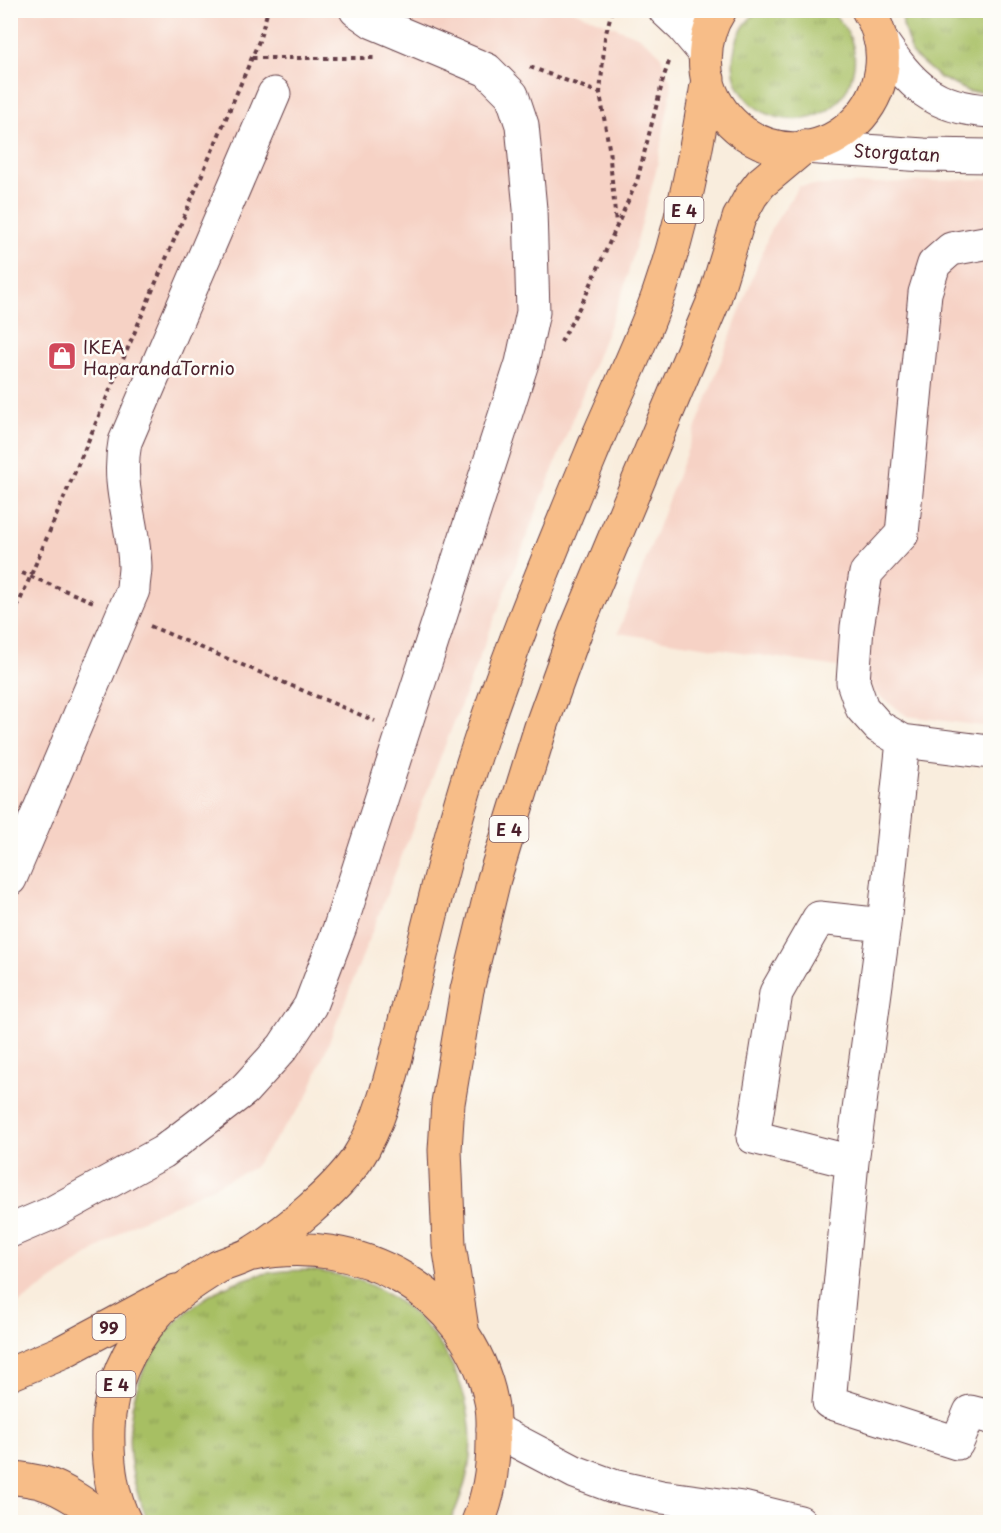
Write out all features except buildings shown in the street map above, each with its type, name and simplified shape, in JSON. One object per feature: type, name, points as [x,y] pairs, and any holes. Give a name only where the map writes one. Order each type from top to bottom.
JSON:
[{"type":"main road","name":"E 4","points":[[252,1254],[306,1212],[336,1185],[358,1157],[377,1117],[390,1078],[436,894],[466,786],[502,677],[613,401],[643,337],[660,290],[682,216],[698,143],[712,26],[720,10]]},
{"type":"main road","name":"E 4","points":[[707,66],[712,93],[724,114],[746,134],[774,146],[804,147],[823,143],[841,135],[856,123],[868,107],[880,78],[882,52],[875,21]]},
{"type":"main road","name":"E 4","points":[[463,1335],[449,1245],[445,1150],[448,1103],[467,990],[494,879],[541,727],[576,630],[714,300],[739,218],[761,183],[804,147]]},
{"type":"main road","name":"E 4","points":[[125,1522],[119,1510],[108,1469],[108,1419],[113,1393],[126,1360],[154,1317],[173,1298],[204,1276],[234,1259],[268,1251],[303,1248],[337,1252],[370,1261],[401,1276],[441,1309],[463,1335],[477,1361],[492,1404],[493,1463],[487,1502],[478,1522]]},
{"type":"main road","name":"99","points":[[10,1374],[62,1352],[204,1276]]},
{"type":"main road","points":[[10,1477],[45,1483],[79,1501],[107,1522]]},
{"type":"street","points":[[10,1231],[52,1213],[163,1152],[244,1090],[283,1047],[310,1006],[340,927],[522,363],[533,312],[530,209],[522,125],[512,95],[487,70],[372,22],[356,10]]},
{"type":"street","points":[[665,10],[683,27],[707,66]]},
{"type":"street","points":[[875,21],[894,60],[922,91],[952,106],[990,111]]},
{"type":"street","points":[[10,879],[133,590],[135,568],[122,484],[121,462],[125,442],[274,94]]},
{"type":"street","name":"Storgatan","points":[[804,147],[924,155],[990,156]]},
{"type":"street","points":[[990,242],[951,249],[934,264],[925,293],[902,534],[866,573],[857,627],[853,682],[862,708],[879,727],[903,741],[990,752]]},
{"type":"street","points":[[903,741],[884,925],[852,1162],[829,1402],[957,1443],[970,1412],[990,1416]]},
{"type":"street","points":[[852,1162],[753,1137],[776,993],[819,918],[884,925]]},
{"type":"street","points":[[493,1429],[576,1472],[613,1486],[662,1497],[743,1508],[800,1522]]},
{"type":"path","points":[[10,624],[259,41],[268,10]]},
{"type":"path","points":[[612,10],[605,37],[600,93],[609,148],[616,225]]},
{"type":"path","points":[[22,573],[402,733]]},
{"type":"shaded area","points":[[571,10],[640,37],[660,54],[672,86],[656,171],[624,288],[307,1098],[253,1168],[130,1226],[11,1309],[11,11]]},
{"type":"shaded area","points":[[990,179],[990,727],[907,716],[838,667],[618,633],[771,229],[799,186]]},
{"type":"green space","points":[[828,10],[845,28],[854,50],[854,66],[845,93],[828,110],[806,118],[783,118],[762,111],[744,96],[734,75],[735,48],[743,27],[759,11]]},
{"type":"green space","points":[[902,11],[990,11],[990,92],[969,92],[939,77],[912,54],[903,25]]},
{"type":"green space","points":[[310,1270],[361,1281],[393,1298],[415,1315],[434,1336],[449,1360],[461,1386],[468,1414],[471,1442],[468,1471],[450,1522],[149,1522],[135,1485],[130,1447],[132,1410],[142,1375],[159,1343],[183,1315],[214,1293],[258,1275],[280,1271]]},
{"type":"place","name":"IKEA HaparandaTornio","points":[[62,356]]}]
